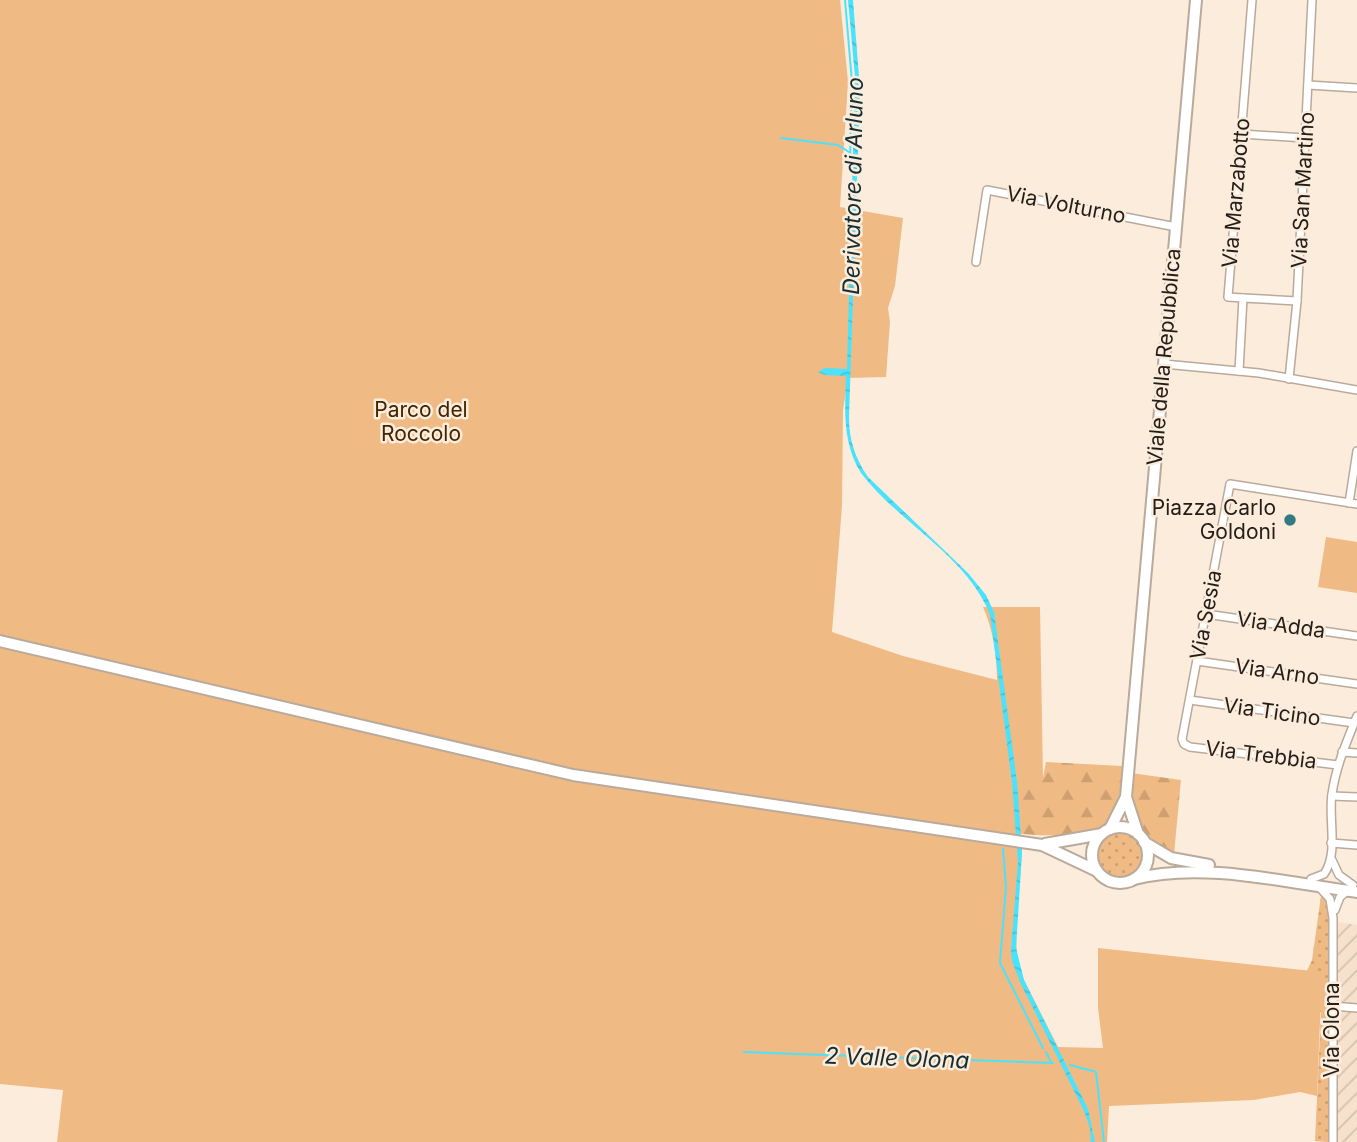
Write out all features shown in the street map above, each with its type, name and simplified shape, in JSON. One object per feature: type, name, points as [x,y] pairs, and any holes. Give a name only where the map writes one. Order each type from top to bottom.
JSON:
[{"type":"main road","name":"Viale della Repubblica","points":[[1126,797],[1196,0]]},
{"type":"main road","points":[[0,641],[573,775],[1042,845],[1097,871]]},
{"type":"main road","points":[[1126,797],[1106,831],[1095,841],[1092,851],[1092,861],[1104,878],[1124,882],[1166,872],[1202,871],[1314,883]]},
{"type":"main road","points":[[1126,797],[1147,848],[1146,862],[1134,879]]},
{"type":"main road","points":[[1042,845],[1125,827],[1171,858],[1182,861],[1353,889]]},
{"type":"street","name":"Via Marzabotto","points":[[1239,371],[1243,298],[1228,297],[1252,0]]},
{"type":"street","name":"Via San Martino","points":[[1289,379],[1297,301],[1312,0]]},
{"type":"street","points":[[1308,85],[1357,88]]},
{"type":"street","points":[[1241,134],[1306,138]]},
{"type":"street","name":"Via Volturno","points":[[976,262],[987,190],[1176,227]]},
{"type":"street","points":[[1243,298],[1297,301]]},
{"type":"street","points":[[1164,364],[1239,371],[1357,390]]},
{"type":"street","points":[[1353,503],[1357,451]]},
{"type":"street","name":"Via Sesia","points":[[1184,744],[1182,739],[1230,484],[1353,503]]},
{"type":"street","name":"Via Adda","points":[[1206,614],[1357,636]]},
{"type":"street","name":"Via Arno","points":[[1197,661],[1357,684]]},
{"type":"street","name":"Via Ticino","points":[[1190,700],[1355,720]]},
{"type":"street","points":[[1314,883],[1329,866],[1332,796],[1338,765],[1355,720]]},
{"type":"street","name":"Via Trebbia","points":[[1184,744],[1338,765]]},
{"type":"street","points":[[1342,752],[1357,753]]},
{"type":"street","points":[[1332,796],[1357,797]]},
{"type":"street","points":[[1331,844],[1357,845]]},
{"type":"street","points":[[1331,855],[1339,875],[1353,889]]},
{"type":"street","name":"Via Olona","points":[[1314,883],[1330,899],[1333,918],[1333,1142]]},
{"type":"street","name":"Via Olona","points":[[1333,918],[1338,901],[1353,889]]},
{"type":"street","points":[[1332,1006],[1357,1008]]},
{"type":"shaded area","points":[[1338,922],[1357,925],[1357,1142],[1337,1142]]},
{"type":"green space","name":"Parco del Roccolo","points":[[0,0],[840,0],[848,82],[840,207],[903,218],[895,286],[888,308],[890,322],[886,377],[848,378],[843,410],[842,506],[832,632],[903,656],[997,680],[994,643],[983,607],[1040,607],[1043,778],[1018,777],[1022,852],[1016,934],[1017,959],[1024,980],[1058,1047],[1103,1048],[1098,1008],[1098,948],[1322,972],[1317,1096],[1300,1092],[1254,1100],[1109,1106],[1107,1142],[57,1142],[63,1090],[0,1084]]},
{"type":"green space","points":[[1326,537],[1357,542],[1357,593],[1318,587]]},
{"type":"green space","points":[[1006,675],[1043,778],[1046,762],[1122,766],[1115,810],[1102,826],[1078,834],[1060,835],[1005,831]]},
{"type":"green space","points":[[1131,773],[1181,780],[1174,854],[1151,838],[1138,821],[1132,801]]},
{"type":"green space","points":[[1120,833],[1135,840],[1142,855],[1135,870],[1120,877],[1105,870],[1098,855],[1105,840]]},
{"type":"green space","points":[[1321,896],[1328,899],[1329,914],[1328,1142],[1315,1141],[1321,1013],[1303,979],[1312,960]]},
{"type":"water","name":"Derivatore di Arluno","points":[[848,0],[853,0],[860,90],[850,433],[856,456],[868,477],[968,573],[986,595],[994,612],[1017,782],[1022,852],[1016,948],[1024,980],[1088,1109],[1095,1142],[1091,1142],[1090,1128],[1084,1111],[1012,961],[1018,862],[1012,782],[990,614],[965,574],[876,491],[861,473],[848,438],[845,414],[846,376],[818,372],[825,368],[847,369],[855,77]]},
{"type":"waterway","name":"Derivatore di Arluno","points":[[845,0],[852,82],[850,160]]},
{"type":"waterway","name":"Derivatore di Arluno","points":[[781,138],[838,145],[849,152]]},
{"type":"waterway","name":"2 Valle Olona","points":[[1003,849],[1006,887],[1000,963],[1043,1048]]},
{"type":"waterway","name":"2 Valle Olona","points":[[744,1052],[1053,1063]]},
{"type":"waterway","name":"2 Valle Olona","points":[[1046,1052],[1051,1062]]},
{"type":"waterway","name":"2 Valle Olona","points":[[1070,1065],[1096,1072],[1104,1142]]},
{"type":"place","name":"Piazza Carlo Goldoni","points":[[1290,520]]}]
